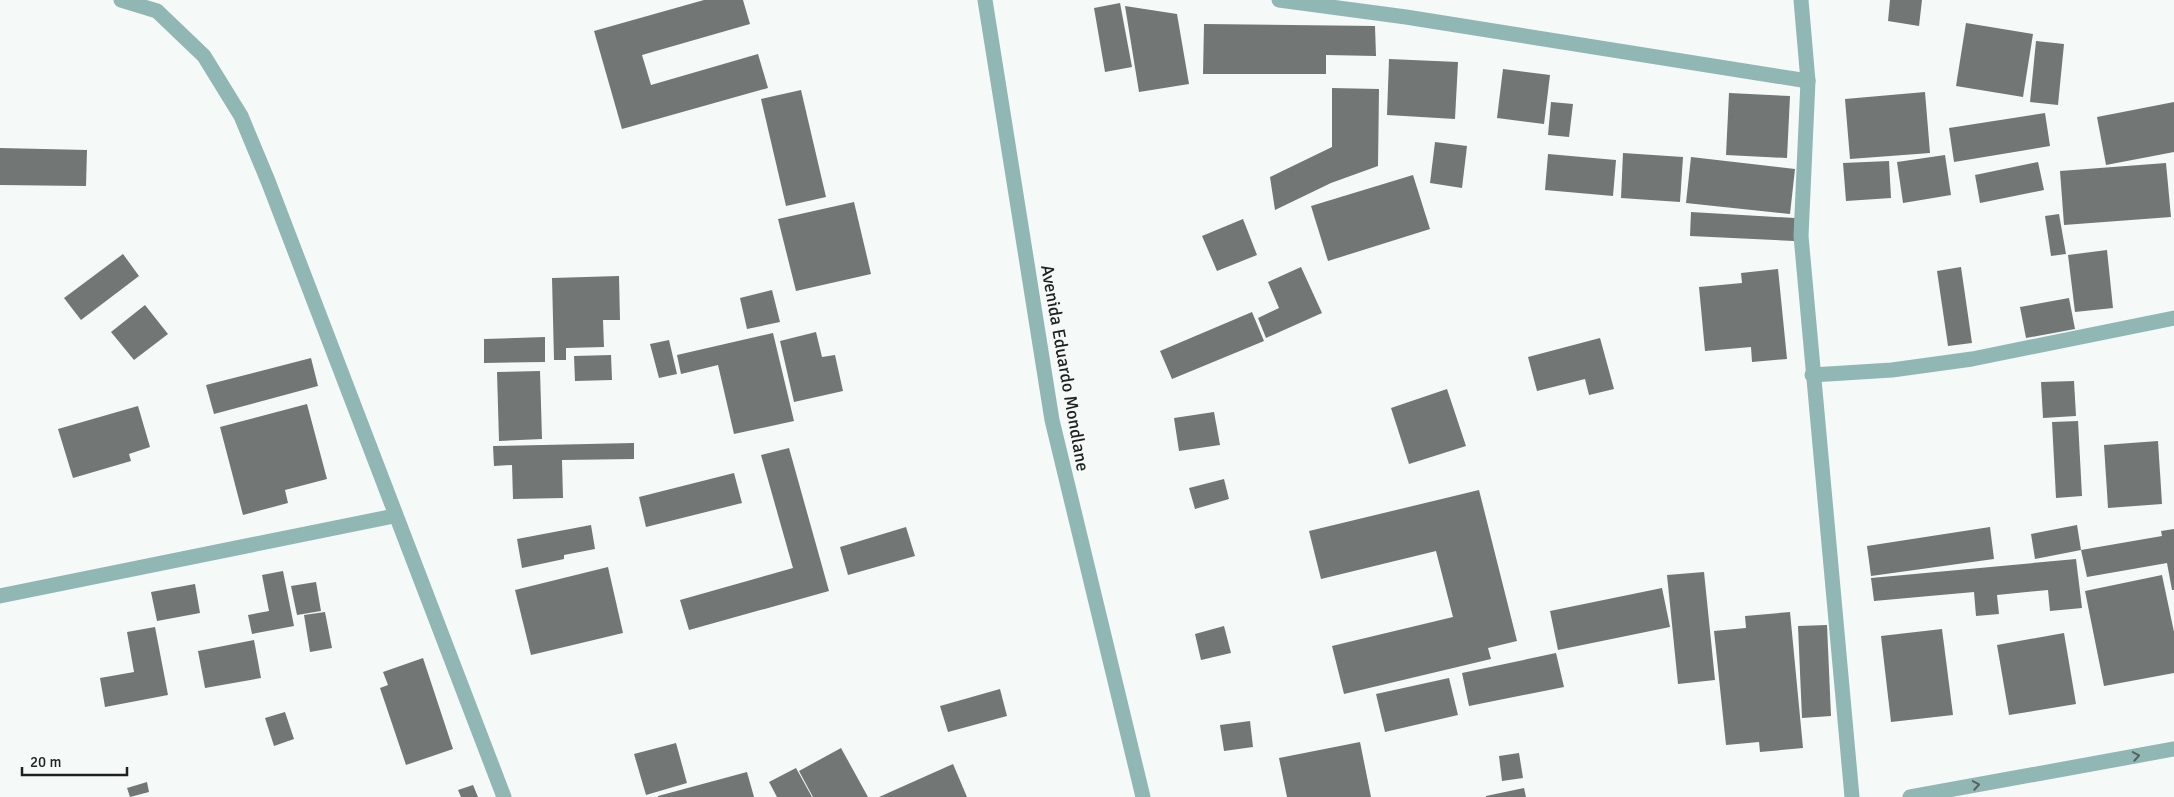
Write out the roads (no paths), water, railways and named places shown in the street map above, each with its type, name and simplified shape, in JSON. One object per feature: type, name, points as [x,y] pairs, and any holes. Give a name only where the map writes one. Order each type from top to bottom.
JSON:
[{"type":"street","points":[[121,0],[156,11],[204,56],[241,116],[268,181],[394,516],[504,797]]},
{"type":"street","name":"Avenida Eduardo Mondlane","points":[[985,0],[1052,420],[1143,797]]},
{"type":"street","points":[[1279,0],[1406,17],[1808,81]]},
{"type":"street","points":[[1801,0],[1808,81],[1801,236],[1812,375],[1852,797]]},
{"type":"street","points":[[1812,375],[1892,370],[1972,359],[2174,318]]},
{"type":"street","points":[[0,596],[394,516]]},
{"type":"street","points":[[1910,797],[2174,749]]}]
